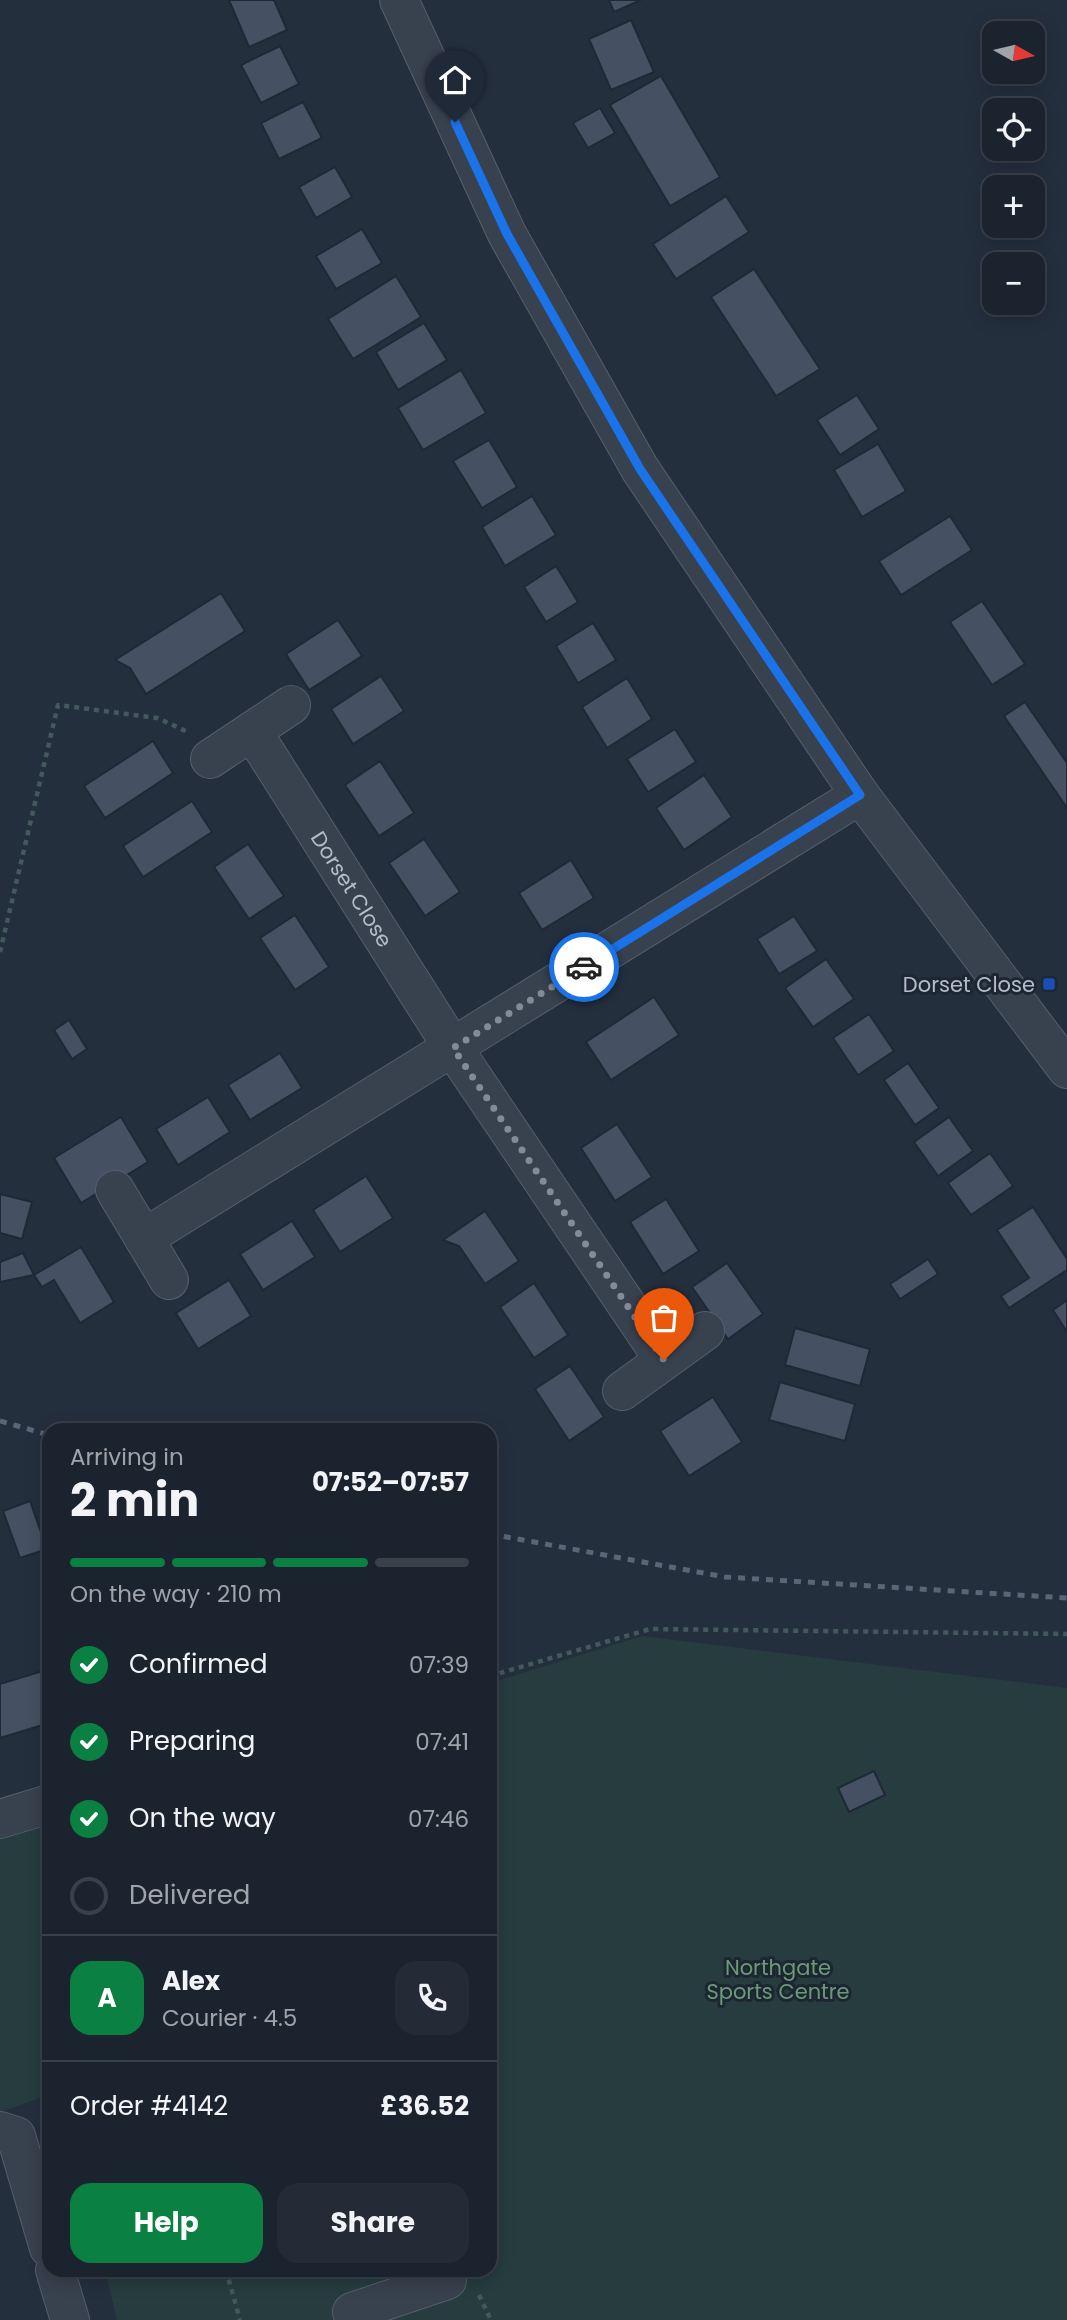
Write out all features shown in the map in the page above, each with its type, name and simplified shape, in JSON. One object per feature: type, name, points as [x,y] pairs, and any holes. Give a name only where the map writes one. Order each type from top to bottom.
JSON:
[{"type":"street","points":[[399,0],[507,234],[634,457],[860,795],[1067,1069]]},
{"type":"street","points":[[200,746],[252,731],[291,705]]},
{"type":"street","name":"Dorset Close","points":[[252,731],[453,1048],[664,1360]]},
{"type":"street","points":[[144,1238],[860,795]]},
{"type":"street","points":[[115,1190],[169,1280]]},
{"type":"street","points":[[622,1391],[705,1331]]},
{"type":"street","points":[[0,1819],[42,1806]]},
{"type":"street","points":[[0,2132],[16,2136],[42,2224]]},
{"type":"street","points":[[57,2277],[70,2320]]},
{"type":"street","points":[[352,2312],[447,2280]]},
{"type":"path","points":[[0,952],[58,705],[157,718],[200,746]]},
{"type":"path","points":[[497,1674],[650,1629],[1067,1634]]},
{"type":"path","points":[[228,2277],[240,2320]]},
{"type":"green space","name":"Northgate Sports Centre","points":[[642,1636],[1067,1688],[1067,2320],[117,2320],[107,2277],[497,2277],[497,1681]]},
{"type":"green space","points":[[42,1824],[42,2097],[0,2112],[0,1837]]},
{"type":"building","points":[[229,0],[274,0],[287,30],[249,47]]},
{"type":"building","points":[[609,0],[641,0],[614,12]]},
{"type":"building","points":[[631,20],[654,72],[611,90],[589,39]]},
{"type":"building","points":[[280,46],[299,84],[261,103],[241,65]]},
{"type":"building","points":[[661,76],[720,177],[670,206],[610,105]]},
{"type":"building","points":[[303,102],[322,138],[279,159],[261,123]]},
{"type":"building","points":[[600,108],[615,133],[588,148],[573,123]]},
{"type":"building","points":[[335,167],[352,197],[316,218],[299,187]]},
{"type":"building","points":[[726,196],[749,232],[676,279],[653,244]]},
{"type":"building","points":[[362,229],[382,263],[336,289],[316,256]]},
{"type":"building","points":[[754,269],[820,369],[776,396],[711,297]]},
{"type":"building","points":[[396,276],[421,317],[353,359],[328,319]]},
{"type":"building","points":[[424,323],[447,360],[398,390],[376,352]]},
{"type":"building","points":[[461,370],[486,413],[423,450],[398,408]]},
{"type":"building","points":[[857,395],[879,429],[840,455],[817,420]]},
{"type":"building","points":[[489,440],[517,487],[482,508],[453,461]]},
{"type":"building","points":[[878,444],[906,491],[862,517],[834,470]]},
{"type":"building","points":[[532,496],[556,535],[505,566],[482,527]]},
{"type":"building","points":[[950,516],[972,550],[901,595],[879,561]]},
{"type":"building","points":[[556,566],[578,602],[546,622],[524,587]]},
{"type":"building","points":[[221,593],[245,631],[146,694],[130,668],[115,660]]},
{"type":"building","points":[[982,601],[1025,664],[992,685],[950,622]]},
{"type":"building","points":[[338,620],[362,656],[309,690],[286,654]]},
{"type":"building","points":[[593,623],[616,660],[578,683],[556,646]]},
{"type":"building","points":[[381,676],[404,711],[353,744],[331,709]]},
{"type":"building","points":[[627,678],[652,719],[607,748],[582,707]]},
{"type":"building","points":[[1025,702],[1067,763],[1067,808],[1004,716]]},
{"type":"building","points":[[675,729],[696,762],[648,792],[627,759]]},
{"type":"building","points":[[153,741],[173,773],[105,818],[84,786]]},
{"type":"building","points":[[380,761],[414,813],[379,836],[345,785]]},
{"type":"building","points":[[704,775],[732,817],[684,850],[656,808]]},
{"type":"building","points":[[192,801],[212,832],[143,877],[123,846]]},
{"type":"building","points":[[424,839],[460,892],[425,916],[389,863]]},
{"type":"building","points":[[248,844],[284,896],[249,919],[214,867]]},
{"type":"building","points":[[571,860],[594,898],[542,930],[519,893]]},
{"type":"building","points":[[295,915],[329,967],[295,990],[260,938]]},
{"type":"building","points":[[794,916],[817,951],[779,974],[757,939]]},
{"type":"building","points":[[826,959],[854,999],[813,1027],[785,988]]},
{"type":"building","points":[[654,997],[679,1035],[611,1080],[586,1042]]},
{"type":"building","points":[[869,1014],[894,1051],[858,1075],[833,1038]]},
{"type":"building","points":[[69,1020],[87,1049],[72,1059],[54,1030]]},
{"type":"building","points":[[280,1053],[302,1088],[250,1120],[228,1085]]},
{"type":"building","points":[[908,1063],[939,1108],[915,1125],[884,1080]]},
{"type":"building","points":[[208,1097],[230,1132],[178,1165],[156,1129]]},
{"type":"building","points":[[121,1117],[148,1162],[81,1203],[54,1158]]},
{"type":"building","points":[[949,1117],[973,1151],[938,1176],[914,1142]]},
{"type":"building","points":[[617,1124],[652,1177],[615,1201],[581,1148]]},
{"type":"building","points":[[990,1153],[1013,1186],[971,1215],[948,1183]]},
{"type":"building","points":[[366,1176],[393,1218],[340,1252],[313,1210]]},
{"type":"building","points":[[0,1194],[32,1202],[22,1239],[0,1233]]},
{"type":"building","points":[[666,1199],[699,1251],[663,1274],[630,1222]]},
{"type":"building","points":[[1033,1207],[1067,1259],[1067,1270],[1009,1308],[1001,1296],[1029,1278],[997,1230]]},
{"type":"building","points":[[485,1211],[519,1261],[485,1284],[459,1246],[443,1240]]},
{"type":"building","points":[[292,1221],[315,1257],[263,1290],[240,1254]]},
{"type":"building","points":[[81,1247],[114,1302],[80,1323],[54,1280],[42,1287],[34,1275]]},
{"type":"building","points":[[23,1253],[34,1275],[0,1282],[0,1262]]},
{"type":"building","points":[[928,1259],[938,1274],[900,1299],[890,1284]]},
{"type":"building","points":[[727,1263],[763,1314],[728,1339],[692,1287]]},
{"type":"building","points":[[229,1280],[251,1316],[198,1349],[176,1313]]},
{"type":"building","points":[[534,1283],[568,1335],[534,1358],[500,1307]]},
{"type":"building","points":[[1067,1300],[1067,1332],[1053,1310]]},
{"type":"building","points":[[795,1328],[870,1349],[860,1386],[785,1365]]},
{"type":"building","points":[[570,1366],[604,1417],[569,1441],[535,1389]]},
{"type":"building","points":[[780,1382],[855,1404],[845,1441],[769,1420]]},
{"type":"building","points":[[713,1397],[742,1442],[689,1476],[660,1431]]},
{"type":"building","points":[[30,1501],[42,1535],[42,1551],[20,1558],[3,1511]]},
{"type":"building","points":[[42,1671],[42,1725],[0,1738],[0,1684]]},
{"type":"building","points":[[874,1771],[885,1795],[849,1812],[838,1788]]},
{"type":"railway","points":[[0,1421],[42,1433]]},
{"type":"railway","points":[[497,1535],[725,1577],[1067,1598]]},
{"type":"way so far","points":[[584,967],[453,1048],[664,1360]]},
{"type":"place","name":"Dorset Close","points":[[1049,984]]},
{"type":"route","points":[[455,122],[507,234],[640,469],[860,795],[584,967]]}]
